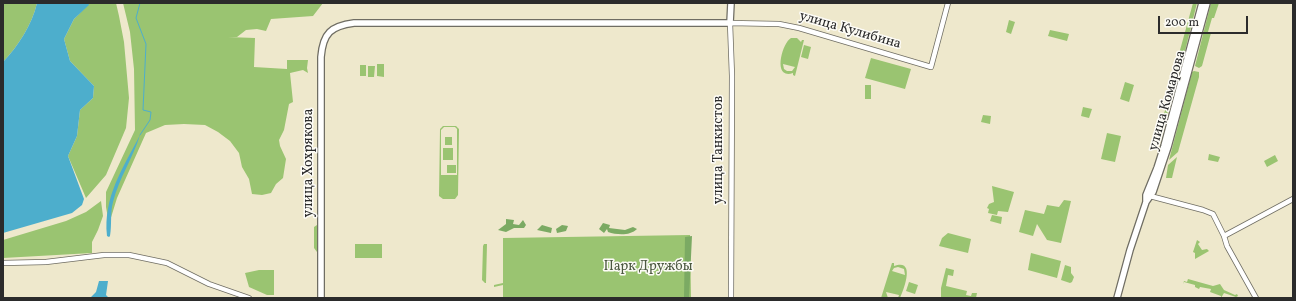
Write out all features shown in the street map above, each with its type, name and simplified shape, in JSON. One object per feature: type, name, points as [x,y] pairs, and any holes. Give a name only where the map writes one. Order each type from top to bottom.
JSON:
[{"type":"main road","name":"улица Танкистов","points":[[730,23],[731,3]]},
{"type":"main road","name":"улица Комарова","points":[[1117,298],[1130,250],[1148,196],[1168,148],[1202,3]]},
{"type":"main road","name":"улица Комарова","points":[[1187,67],[1207,3]]},
{"type":"main road","name":"улица Кулибина","points":[[330,31],[336,27],[354,23],[730,23]]},
{"type":"main road","name":"улица Хохрякова","points":[[321,298],[321,57],[325,37],[330,31]]},
{"type":"street","name":"улица Кулибина","points":[[730,23],[779,24],[799,28],[932,67],[948,3]]},
{"type":"street","name":"улица Танкистов","points":[[730,23],[732,76],[730,298]]},
{"type":"street","points":[[1148,196],[1210,213],[1215,217],[1227,246],[1256,298]]},
{"type":"street","points":[[1224,236],[1293,199]]},
{"type":"street","points":[[3,263],[46,262],[104,255],[129,255],[167,263],[209,284],[249,298]]},
{"type":"green space","points":[[3,3],[37,3],[32,19],[24,35],[3,62]]},
{"type":"green space","points":[[88,3],[116,3],[124,42],[129,98],[126,128],[106,175],[86,198],[68,156],[77,136],[80,110],[93,98],[94,86],[70,61],[64,39],[74,19],[88,5]]},
{"type":"green space","points":[[123,3],[323,3],[313,16],[271,19],[266,31],[257,29],[246,30],[237,37],[228,37],[255,38],[254,67],[287,69],[287,60],[308,60],[308,73],[303,70],[290,73],[293,102],[289,104],[284,130],[279,140],[286,159],[283,178],[276,184],[271,193],[262,195],[252,194],[249,179],[242,167],[239,153],[230,141],[218,132],[205,125],[165,125],[146,133],[117,198],[109,224],[106,207],[106,192],[135,130],[134,69],[130,32]]},
{"type":"green space","points":[[1193,3],[1197,3],[1182,63],[1179,64],[1177,61]]},
{"type":"green space","points":[[1211,3],[1219,3],[1214,18],[1212,18],[1208,32],[1211,33],[1202,66],[1199,68],[1195,66]]},
{"type":"green space","points":[[1009,20],[1015,22],[1011,34],[1006,32]]},
{"type":"green space","points":[[1050,30],[1069,34],[1067,41],[1048,36]]},
{"type":"green space","points":[[791,38],[797,38],[801,42],[804,40],[795,76],[793,73],[787,74],[783,71],[781,66],[782,53]],"holes":[[[783,64],[795,67],[792,71],[787,71],[784,69]]]},
{"type":"green space","points":[[804,45],[811,47],[808,59],[801,57]]},
{"type":"green space","points":[[871,58],[911,69],[905,89],[865,78]]},
{"type":"green space","points":[[377,64],[384,64],[384,77],[377,76]]},
{"type":"green space","points":[[360,65],[366,65],[366,76],[360,76]]},
{"type":"green space","points":[[368,66],[375,66],[374,77],[368,77]]},
{"type":"green space","points":[[1177,67],[1179,68],[1160,142],[1158,139],[1159,132]]},
{"type":"green space","points":[[1192,72],[1199,72],[1199,77],[1178,152],[1169,160]]},
{"type":"green space","points":[[1125,82],[1134,85],[1129,102],[1120,99]]},
{"type":"green space","points":[[865,85],[871,85],[871,99],[865,99]]},
{"type":"green space","points":[[1083,107],[1092,109],[1089,118],[1081,116]]},
{"type":"green space","points":[[983,115],[991,116],[990,124],[981,122]]},
{"type":"green space","points":[[443,126],[456,126],[459,129],[458,195],[455,199],[443,199],[439,196],[440,129]],"holes":[[[444,127],[455,127],[457,129],[457,175],[441,175],[441,130]]]},
{"type":"green space","points":[[1107,133],[1121,136],[1115,162],[1101,159]]},
{"type":"green space","points":[[445,137],[452,137],[452,145],[445,145]]},
{"type":"green space","points":[[443,148],[453,148],[453,160],[443,160]]},
{"type":"green space","points":[[1209,154],[1220,157],[1218,162],[1208,160]]},
{"type":"green space","points":[[1275,155],[1278,161],[1267,167],[1264,161]]},
{"type":"green space","points":[[1177,157],[1172,178],[1166,178],[1168,165]]},
{"type":"green space","points":[[447,165],[456,165],[456,173],[447,173]]},
{"type":"green space","points":[[992,186],[1014,192],[1008,212],[998,211],[997,215],[988,213],[989,209],[987,208],[989,204],[994,202]]},
{"type":"green space","points":[[1064,200],[1071,201],[1061,243],[1047,240],[1037,224],[1033,236],[1019,232],[1025,210],[1044,214],[1047,205],[1059,207]]},
{"type":"green space","points":[[101,201],[103,216],[92,242],[92,253],[3,258],[3,240],[66,221],[86,212]]},
{"type":"green space","points":[[992,215],[1002,217],[1001,224],[990,221]]},
{"type":"green space","points":[[506,219],[514,220],[513,224],[519,225],[523,220],[526,225],[524,228],[514,228],[506,232],[498,230],[506,224]]},
{"type":"green space","points":[[603,223],[610,225],[609,228],[625,230],[633,227],[637,229],[631,233],[615,234],[608,232],[607,229],[604,233],[599,229]]},
{"type":"green space","points":[[317,225],[317,252],[314,248],[314,227]]},
{"type":"green space","points":[[542,225],[552,228],[551,233],[537,230]]},
{"type":"green space","points":[[562,225],[568,226],[566,231],[557,233],[556,229]]},
{"type":"green space","points":[[948,233],[971,239],[968,253],[939,246],[942,238]]},
{"type":"green space","name":"Парк Дружбы","points":[[690,235],[691,298],[503,298],[503,285],[494,287],[494,285],[503,283],[503,238]]},
{"type":"green space","points":[[692,236],[689,298],[685,298],[685,237]]},
{"type":"green space","points":[[1197,240],[1200,242],[1198,244],[1202,250],[1207,249],[1209,251],[1195,259],[1195,253],[1193,252]]},
{"type":"green space","points":[[355,244],[382,244],[382,258],[355,258]]},
{"type":"green space","points":[[484,244],[487,244],[486,283],[482,280]]},
{"type":"green space","points":[[1031,253],[1061,261],[1057,278],[1028,270]]},
{"type":"green space","points":[[892,263],[894,263],[894,266],[905,266],[907,276],[900,298],[898,298],[899,295],[886,292],[888,298],[881,298]],"holes":[[[898,267],[904,269],[905,275],[892,271],[894,268]]]},
{"type":"green space","points":[[1065,265],[1071,267],[1071,273],[1074,277],[1070,283],[1061,280]]},
{"type":"green space","points":[[946,268],[954,270],[953,276],[948,275],[946,286],[967,291],[966,295],[971,296],[972,293],[977,293],[976,298],[941,298],[941,288]]},
{"type":"green space","points":[[259,270],[274,270],[274,295],[267,295],[249,287],[245,273]]},
{"type":"green space","points":[[1188,279],[1213,286],[1220,284],[1224,290],[1235,295],[1237,294],[1238,296],[1236,297],[1224,293],[1221,298],[1221,296],[1210,292],[1211,289],[1200,287],[1199,289],[1195,287],[1195,285],[1184,282],[1183,284],[1184,281],[1187,282]]},
{"type":"green space","points":[[909,282],[918,285],[915,294],[906,291]]},
{"type":"water","points":[[37,3],[88,3],[89,5],[74,19],[64,39],[70,61],[94,86],[93,98],[80,110],[77,136],[68,156],[84,199],[82,205],[72,213],[3,233],[3,62],[24,35],[32,19]]},
{"type":"water","points":[[140,135],[134,152],[122,176],[112,206],[111,232],[109,237],[107,236],[107,222],[111,196],[121,171]]},
{"type":"water","points":[[99,281],[108,281],[106,295],[109,298],[90,298],[96,292]]},
{"type":"waterway","points":[[140,3],[136,18],[146,44],[143,110],[151,112],[150,120],[140,135]]}]
